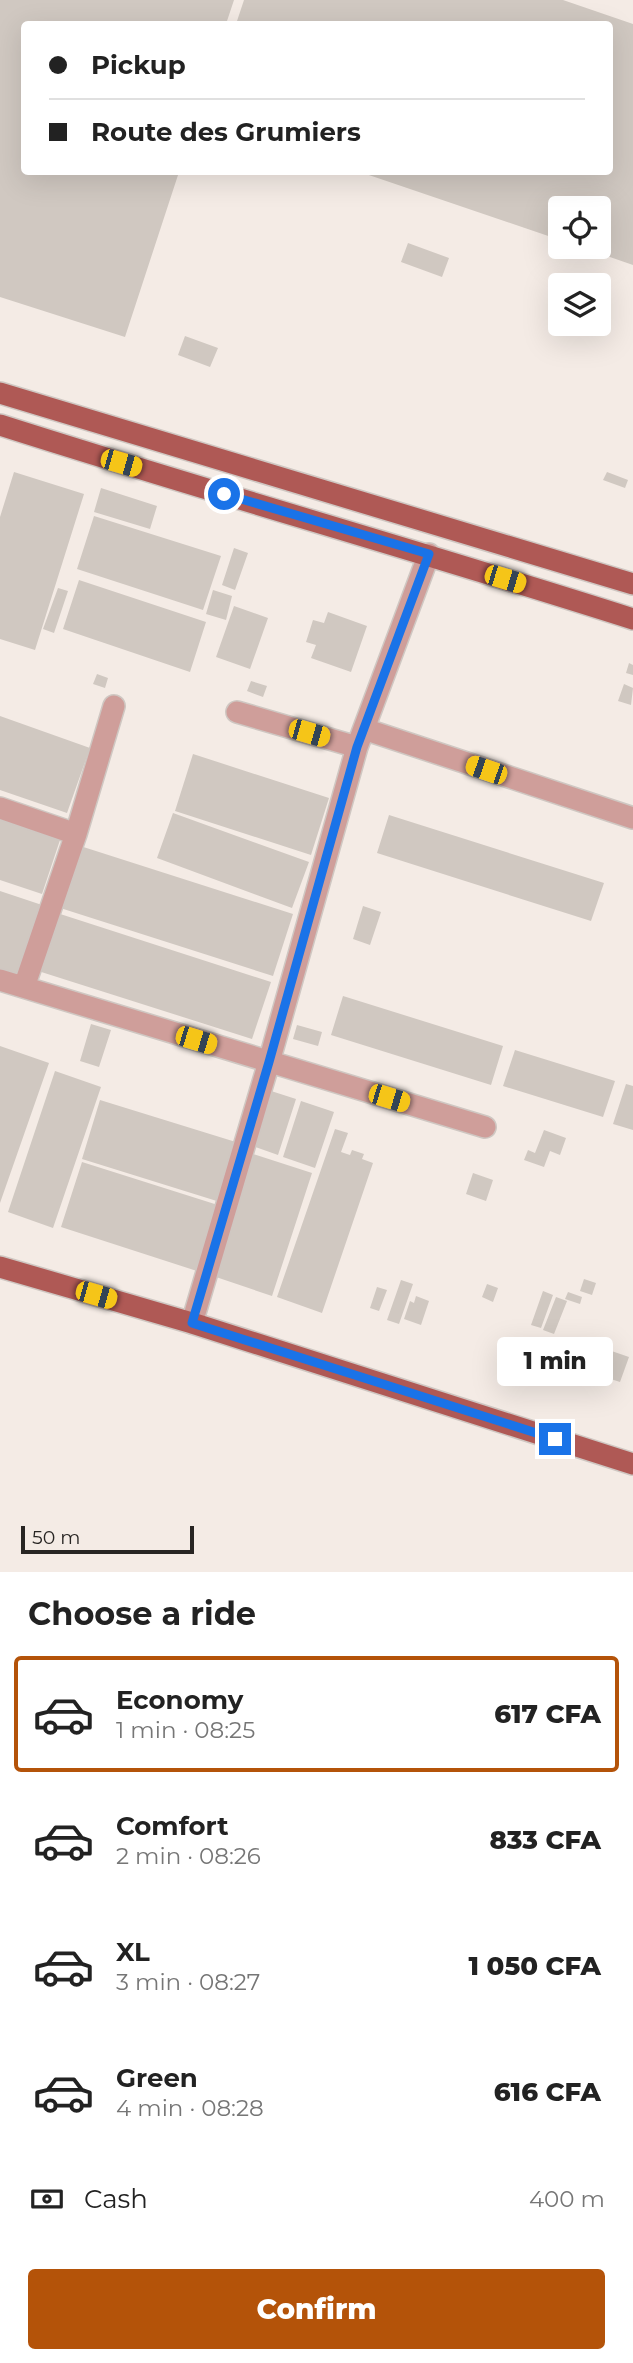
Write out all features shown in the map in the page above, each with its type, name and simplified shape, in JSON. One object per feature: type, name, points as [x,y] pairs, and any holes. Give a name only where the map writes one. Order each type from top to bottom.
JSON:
[{"type":"main road","points":[[0,393],[633,584]]},
{"type":"main road","points":[[0,425],[429,554],[633,619]]},
{"type":"main road","points":[[0,1267],[192,1323],[633,1464]]},
{"type":"street","points":[[192,1323],[361,738],[429,554]]},
{"type":"street","points":[[24,987],[76,834],[114,706]]},
{"type":"street","points":[[237,712],[361,738],[633,818]]},
{"type":"street","points":[[0,808],[76,834]]},
{"type":"street","points":[[0,980],[485,1127]]},
{"type":"building","points":[[0,0],[234,0],[227,21],[21,21],[21,175],[178,175],[125,337],[0,297]]},
{"type":"building","points":[[244,0],[563,0],[633,24],[633,265],[611,257],[611,196],[548,196],[548,236],[369,175],[613,175],[613,21],[237,21]]},
{"type":"building","points":[[408,243],[449,258],[442,277],[401,262]]},
{"type":"building","points":[[185,336],[218,348],[210,367],[178,355]]},
{"type":"building","points":[[14,472],[84,494],[35,650],[0,639],[0,517]]},
{"type":"building","points":[[607,472],[628,480],[625,488],[603,480]]},
{"type":"building","points":[[101,488],[157,506],[150,529],[94,512]]},
{"type":"building","points":[[94,516],[221,556],[203,610],[77,569]]},
{"type":"building","points":[[234,548],[248,553],[235,590],[222,585]]},
{"type":"building","points":[[79,580],[206,622],[190,672],[63,629]]},
{"type":"building","points":[[58,588],[68,591],[54,633],[43,629]]},
{"type":"building","points":[[213,590],[232,596],[226,620],[206,614]]},
{"type":"building","points":[[234,606],[268,618],[250,669],[216,657]]},
{"type":"building","points":[[328,612],[367,626],[351,672],[311,658],[316,645],[306,642],[313,620],[324,623]]},
{"type":"building","points":[[629,663],[633,665],[633,675],[626,673]]},
{"type":"building","points":[[97,674],[108,678],[105,688],[93,684]]},
{"type":"building","points":[[251,681],[267,686],[263,697],[247,691]]},
{"type":"building","points":[[624,684],[633,688],[631,705],[618,701]]},
{"type":"building","points":[[0,716],[90,748],[67,813],[0,790]]},
{"type":"building","points":[[193,754],[329,798],[311,855],[175,811]]},
{"type":"building","points":[[173,813],[309,862],[292,908],[157,858]]},
{"type":"building","points":[[389,815],[604,883],[591,921],[377,853]]},
{"type":"building","points":[[0,820],[60,840],[42,894],[0,880]]},
{"type":"building","points":[[74,844],[293,914],[273,976],[54,906]]},
{"type":"building","points":[[0,891],[42,905],[16,982],[0,977]]},
{"type":"building","points":[[363,906],[381,912],[370,945],[353,939]]},
{"type":"building","points":[[54,912],[271,982],[252,1039],[35,970]]},
{"type":"building","points":[[343,996],[503,1046],[491,1085],[331,1035]]},
{"type":"building","points":[[91,1024],[111,1030],[99,1067],[80,1061]]},
{"type":"building","points":[[297,1025],[322,1032],[318,1046],[293,1039]]},
{"type":"building","points":[[0,1046],[49,1063],[0,1203]]},
{"type":"building","points":[[515,1050],[615,1081],[603,1117],[503,1086]]},
{"type":"building","points":[[55,1071],[101,1087],[53,1228],[8,1212]]},
{"type":"building","points":[[626,1084],[633,1086],[633,1130],[613,1124]]},
{"type":"building","points":[[268,1090],[296,1099],[278,1155],[250,1145]]},
{"type":"building","points":[[100,1100],[239,1143],[220,1202],[82,1159]]},
{"type":"building","points":[[301,1101],[334,1112],[315,1168],[283,1157]]},
{"type":"building","points":[[335,1129],[348,1133],[341,1152],[350,1155],[352,1150],[364,1154],[362,1159],[373,1163],[322,1313],[277,1297]]},
{"type":"building","points":[[544,1130],[566,1138],[560,1155],[550,1151],[544,1167],[524,1160],[528,1150],[535,1153]]},
{"type":"building","points":[[253,1154],[312,1173],[272,1296],[213,1276]]},
{"type":"building","points":[[82,1162],[221,1206],[200,1272],[61,1227]]},
{"type":"building","points":[[473,1173],[493,1180],[486,1201],[466,1194]]},
{"type":"building","points":[[584,1279],[596,1283],[592,1295],[580,1291]]},
{"type":"building","points":[[401,1280],[413,1284],[399,1324],[387,1320]]},
{"type":"building","points":[[487,1284],[498,1288],[493,1302],[482,1297]]},
{"type":"building","points":[[377,1287],[387,1290],[379,1311],[370,1308]]},
{"type":"building","points":[[543,1291],[553,1295],[541,1328],[531,1325]]},
{"type":"building","points":[[568,1292],[582,1297],[580,1304],[565,1299]]},
{"type":"building","points":[[416,1296],[429,1301],[421,1325],[404,1319],[410,1301],[414,1303]]},
{"type":"building","points":[[556,1297],[567,1301],[554,1334],[543,1330]]},
{"type":"building","points":[[597,1346],[629,1357],[620,1382],[589,1372]]},
{"type":"building","points":[[504,1352],[520,1358],[515,1371],[499,1365]]},
{"type":"route","points":[[224,494],[429,554],[357,747],[269,1062],[192,1323],[555,1439]]}]
